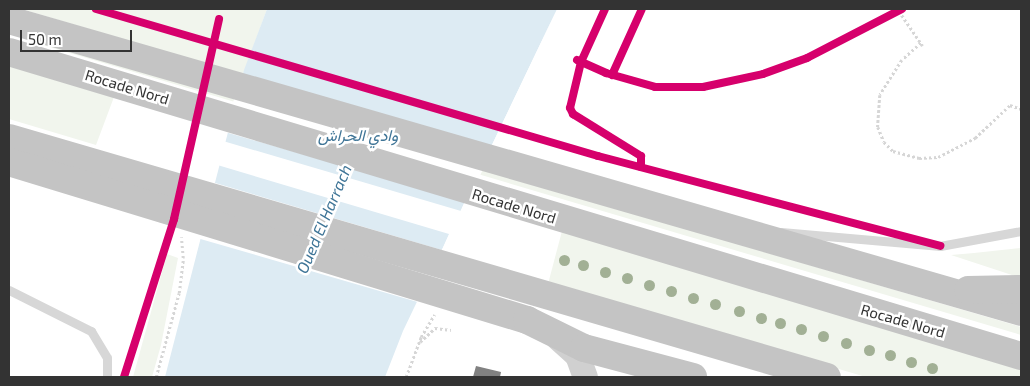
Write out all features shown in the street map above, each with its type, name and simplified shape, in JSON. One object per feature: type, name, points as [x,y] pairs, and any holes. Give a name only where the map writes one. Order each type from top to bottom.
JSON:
[{"type":"highway","points":[[9,20],[575,186],[738,230],[1021,312]]},
{"type":"highway","points":[[9,28],[52,33]]},
{"type":"highway","name":"Rocade Nord","points":[[9,52],[555,218],[1021,356]]},
{"type":"highway","points":[[9,138],[119,167],[827,377]]},
{"type":"highway","points":[[9,162],[110,196],[538,326],[584,348],[693,377]]},
{"type":"highway","points":[[946,290],[1021,289]]},
{"type":"main road","points":[[538,326],[577,355],[586,377]]},
{"type":"lane","points":[[738,230],[940,246],[1021,231]]},
{"type":"lane","points":[[9,290],[91,331],[107,358],[107,377]]},
{"type":"path","points":[[899,11],[922,44],[902,60],[880,95],[878,126],[884,142],[893,151],[919,158],[938,157],[975,138],[1010,105],[1021,109]]},
{"type":"path","points":[[156,377],[179,294],[184,258],[180,233]]},
{"type":"path","points":[[406,377],[419,342],[434,315]]},
{"type":"path","points":[[447,340],[454,322]]},
{"type":"path","points":[[419,342],[435,328],[451,330]]},
{"type":"shaded area","points":[[22,9],[267,9],[243,75]]},
{"type":"shaded area","points":[[44,41],[1021,327],[1021,335],[36,43]]},
{"type":"shaded area","points":[[9,66],[114,97],[96,145],[9,119]]},
{"type":"shaded area","points":[[562,231],[1021,364],[1021,377],[866,377],[548,284]]},
{"type":"shaded area","points":[[1021,248],[1021,278],[951,255],[974,253]]},
{"type":"shaded area","points":[[167,254],[178,258],[161,345],[152,377],[133,377]]},
{"type":"water","name":"وادي الحراش","points":[[267,9],[557,9],[403,331],[385,377],[165,377],[244,70]]},
{"type":"pier","points":[[557,9],[460,219],[483,226],[480,242],[452,236],[421,303],[197,238],[212,182],[442,250],[449,234],[194,158],[197,144],[221,148],[223,141],[461,211],[465,201],[225,132],[240,77],[489,151]]},
{"type":"building","points":[[476,366],[501,372],[500,377],[473,377]]},
{"type":"cycle path","points":[[96,9],[598,156],[940,246]]},
{"type":"cycle path","points":[[605,9],[581,62],[570,108],[573,114],[641,156],[641,167]]},
{"type":"cycle path","points":[[612,75],[642,9]]},
{"type":"cycle path","points":[[577,60],[606,73],[655,87],[703,87],[763,74],[807,58],[902,9]]},
{"type":"cycle path","points":[[124,377],[174,219],[219,19]]},
{"type":"water label","name":"Oued El Harrach","points":[[324,219]]}]
